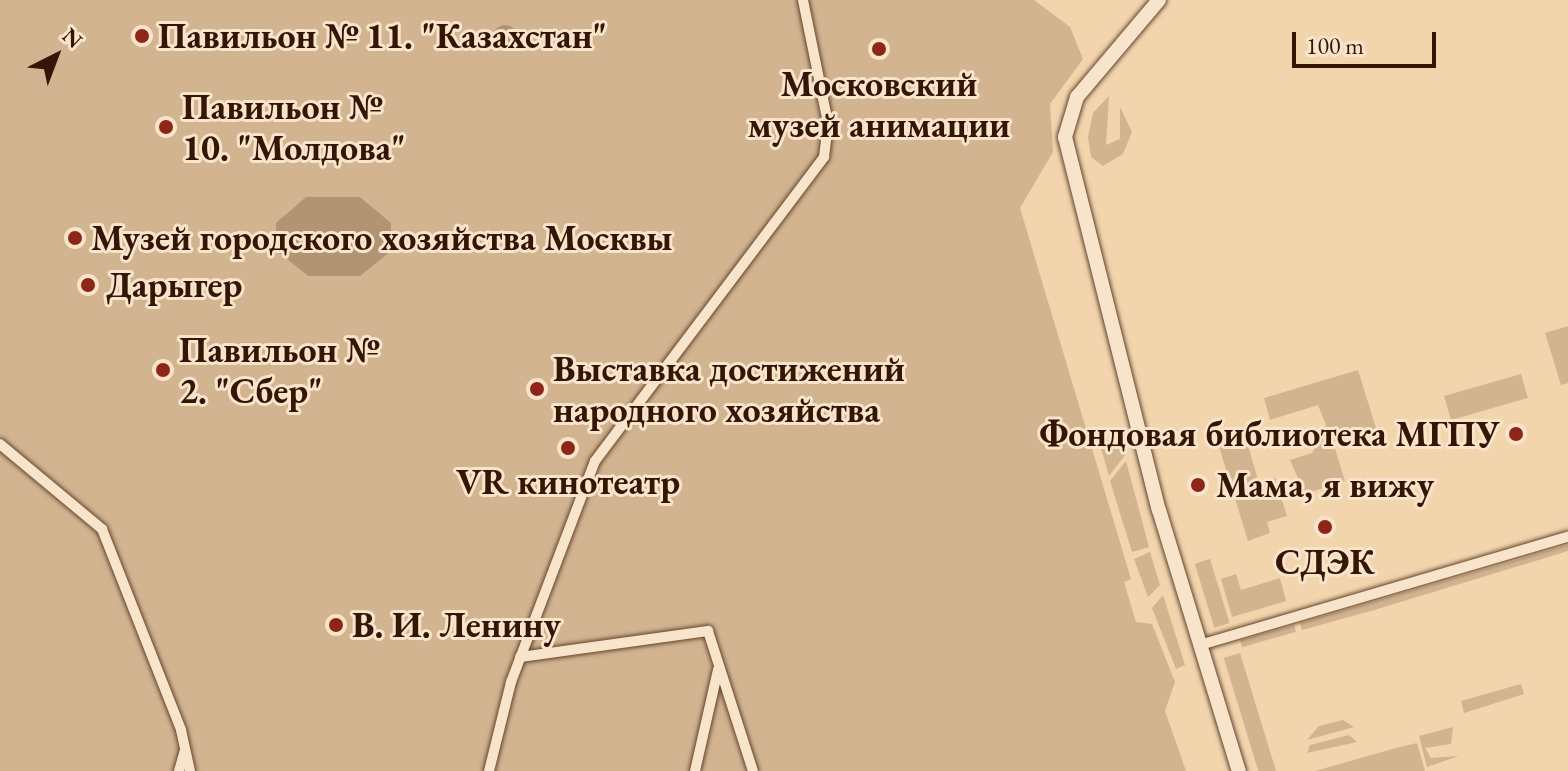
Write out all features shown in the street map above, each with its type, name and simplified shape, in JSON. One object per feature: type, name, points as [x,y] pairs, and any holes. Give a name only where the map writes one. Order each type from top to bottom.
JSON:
[{"type":"main road","points":[[1159,0],[1068,113],[1065,137],[1088,235],[1200,645],[1239,771]]},
{"type":"street","points":[[489,771],[489,759],[520,657],[599,455],[824,157],[828,123],[803,0]]},
{"type":"street","points":[[0,444],[102,529],[185,744],[190,771]]},
{"type":"street","points":[[1200,645],[1568,537]]},
{"type":"street","points":[[520,657],[708,631],[753,771]]},
{"type":"street","points":[[695,771],[719,668]]},
{"type":"street","points":[[179,771],[185,744]]},
{"type":"street","points":[[489,759],[496,771]]},
{"type":"shaded area","name":"Выставка достижений народного хозяйства","points":[[0,0],[1034,0],[1070,27],[1083,59],[1050,104],[1053,152],[1020,208],[1131,579],[1124,582],[1136,622],[1152,624],[1175,682],[1165,711],[1186,771],[0,771]]},
{"type":"shaded area","points":[[505,25],[514,28],[517,37],[514,46],[505,49],[496,46],[493,37],[496,28]]},
{"type":"shaded area","points":[[1109,96],[1106,145],[1120,139],[1120,107],[1132,132],[1123,154],[1103,166],[1091,157],[1088,137],[1093,113]]},
{"type":"shaded area","points":[[306,197],[360,197],[391,223],[391,251],[360,276],[308,276],[276,250],[276,223]]},
{"type":"shaded area","points":[[1568,326],[1568,383],[1561,385],[1545,333]]},
{"type":"shaded area","points":[[1358,370],[1376,428],[1333,442],[1345,481],[1305,494],[1290,460],[1312,453],[1326,425],[1318,405],[1270,420],[1264,398]]},
{"type":"shaded area","points":[[1521,374],[1528,398],[1451,420],[1444,396]]},
{"type":"shaded area","points":[[1243,429],[1259,483],[1275,478],[1287,516],[1267,522],[1270,533],[1248,541],[1216,437]]},
{"type":"shaded area","points":[[1117,439],[1125,455],[1109,476],[1099,441]]},
{"type":"shaded area","points":[[1126,461],[1149,547],[1132,552],[1110,481]]},
{"type":"shaded area","points":[[1568,545],[1568,551],[1302,630],[1300,623]]},
{"type":"shaded area","points":[[1150,552],[1160,585],[1148,597],[1134,559]]},
{"type":"shaded area","points":[[1210,559],[1230,623],[1214,628],[1195,564]]},
{"type":"shaded area","points":[[1236,574],[1241,590],[1280,578],[1286,601],[1232,617],[1221,579]]},
{"type":"shaded area","points":[[1163,595],[1185,665],[1176,669],[1152,608]]},
{"type":"shaded area","points":[[1294,625],[1296,632],[1242,647],[1240,640]]},
{"type":"shaded area","points":[[1240,653],[1276,771],[1258,771],[1224,658]]},
{"type":"shaded area","points":[[1521,684],[1524,694],[1464,713],[1461,701]]},
{"type":"shaded area","points":[[1343,720],[1354,727],[1307,740],[1319,726]]},
{"type":"shaded area","points":[[1453,727],[1451,744],[1425,748],[1431,758],[1459,756],[1427,767],[1419,736]]},
{"type":"shaded area","points":[[1349,735],[1357,742],[1307,753],[1310,745]]},
{"type":"shaded area","points":[[1417,743],[1425,771],[1315,771],[1396,748]]},
{"type":"place","name":"Павильон № 11. \"Казахстан\"","points":[[142,36]]},
{"type":"place","name":"Московский музей анимации","points":[[879,49]]},
{"type":"place","name":"Павильон № 10. \"Молдова\"","points":[[166,127]]},
{"type":"place","name":"Музей городского хозяйства Москвы","points":[[75,238]]},
{"type":"place","name":"Дарыгер","points":[[88,285]]},
{"type":"place","name":"Павильон № 2. \"Сбер\"","points":[[163,370]]},
{"type":"place","name":"Выставка достижений народного хозяйства","points":[[537,389]]},
{"type":"place","name":"Фондовая библиотека МГПУ","points":[[1516,434]]},
{"type":"place","name":"VR кинотеатр","points":[[568,448]]},
{"type":"place","name":"Мама, я вижу","points":[[1198,485]]},
{"type":"place","name":"СДЭК","points":[[1325,527]]},
{"type":"place","name":"В. И. Ленину","points":[[336,625]]}]
